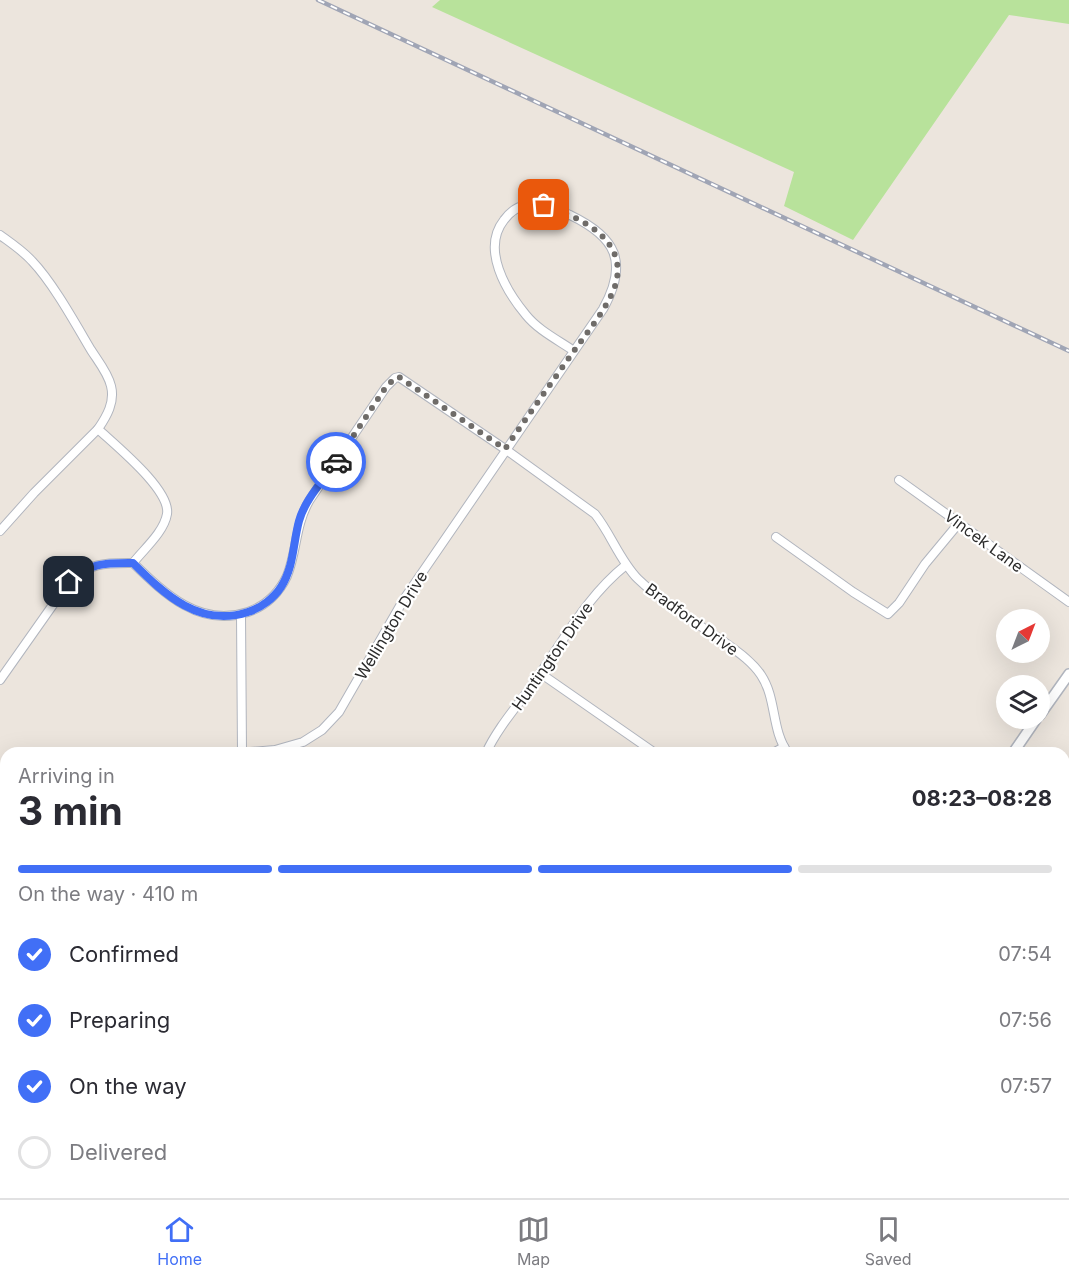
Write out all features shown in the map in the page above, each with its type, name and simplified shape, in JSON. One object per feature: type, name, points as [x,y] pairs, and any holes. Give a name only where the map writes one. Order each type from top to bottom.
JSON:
[{"type":"street","points":[[524,205],[544,205],[589,224],[605,238],[616,259],[617,279],[614,289],[574,351],[527,317],[508,287],[495,257],[494,239],[501,223],[507,216],[524,205]]},
{"type":"street","points":[[0,235],[40,270],[107,375],[112,399],[105,420],[98,429],[34,493],[0,531]]},
{"type":"street","name":"Wellington Drive","points":[[286,747],[303,742],[322,730],[339,712],[404,599],[574,351]]},
{"type":"street","name":"Bradford Drive","points":[[242,614],[268,601],[281,587],[290,567],[302,513],[386,387],[399,377],[595,514],[606,528],[626,565],[638,579],[752,664],[766,685],[779,737],[784,747]]},
{"type":"street","points":[[98,429],[152,482],[163,496],[167,509],[164,523],[133,563]]},
{"type":"street","name":"Vincek Lane","points":[[899,480],[1069,602]]},
{"type":"street","points":[[776,537],[888,614],[899,603],[925,564],[959,523]]},
{"type":"street","points":[[1,675],[14,663],[69,582],[80,571],[106,563],[133,563],[157,586],[194,610],[223,618],[242,614]]},
{"type":"street","name":"Huntington Drive","points":[[490,747],[594,596],[612,576],[626,565]]},
{"type":"street","name":"Wellington Drive","points":[[240,747],[242,614]]},
{"type":"street","points":[[540,673],[646,747]]},
{"type":"street","points":[[1050,700],[1069,674]]},
{"type":"street","points":[[1017,747],[1030,729]]},
{"type":"green space","points":[[440,0],[1069,0],[1069,24],[1009,15],[853,240],[784,206],[794,172],[432,7]]},
{"type":"railway","points":[[318,0],[1069,351]]},
{"type":"way so far","points":[[336,462],[386,387],[399,377],[505,449],[603,309],[617,279],[616,259],[605,238],[589,224],[544,205]]},
{"type":"route","points":[[69,582],[80,571],[94,566],[106,563],[133,563],[157,586],[194,610],[223,618],[254,610],[268,601],[281,587],[290,567],[302,513],[336,462]]}]
